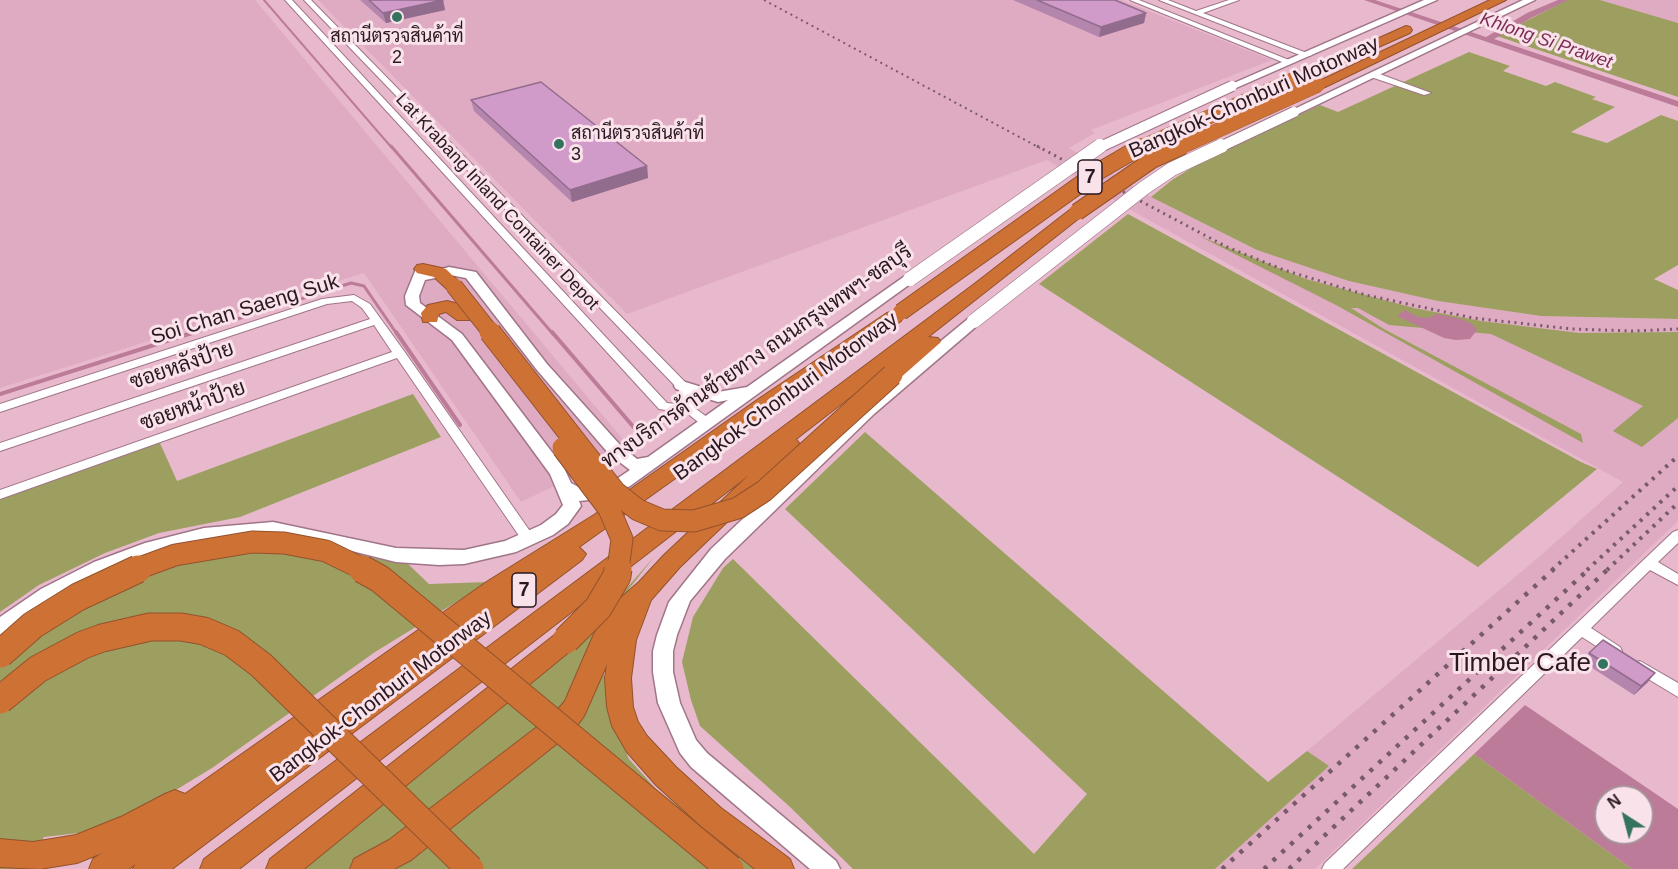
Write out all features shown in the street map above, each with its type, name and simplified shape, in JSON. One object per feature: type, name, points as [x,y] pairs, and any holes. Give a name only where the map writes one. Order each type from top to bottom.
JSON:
[{"type":"highway","name":"Bangkok-Chonburi Motorway","points":[[215,869],[954,308],[1086,205],[1152,160],[1500,0]]},
{"type":"highway","name":"Bangkok-Chonburi Motorway","points":[[148,869],[897,314],[1089,178],[1131,151],[1447,10]]},
{"type":"highway","points":[[434,277],[615,492],[638,510],[662,520],[694,521],[738,508],[764,491],[856,405],[1004,281],[1044,238]]},
{"type":"highway","points":[[281,869],[566,640],[598,608],[617,576],[621,539],[609,509],[464,316],[457,309],[447,306],[434,309],[430,313],[430,318]]},
{"type":"highway","points":[[104,869],[467,609],[602,521],[764,405],[897,314]]},
{"type":"highway","points":[[365,869],[400,850],[564,722],[575,708],[607,634],[619,614],[648,589],[672,561],[769,469],[804,421]]},
{"type":"highway","points":[[0,654],[33,625],[78,597],[126,573],[175,555],[252,542],[284,543],[326,551],[342,556],[380,579],[730,869]]},
{"type":"highway","points":[[648,589],[635,610],[623,640],[618,678],[621,707],[626,726],[637,744],[666,776],[711,817],[778,869]]},
{"type":"highway","points":[[0,853],[33,856],[77,849],[155,815],[212,779],[384,658],[438,624],[467,609]]},
{"type":"highway","points":[[0,700],[13,687],[46,664],[102,638],[150,627],[181,627],[204,631],[232,644],[261,665],[470,869]]},
{"type":"main road","points":[[828,869],[699,760],[688,746],[669,703],[663,672],[663,651],[667,635],[676,608],[683,596],[718,554],[868,410],[974,321],[1144,188],[1172,169],[1293,112],[1379,77],[1530,0]]},
{"type":"main road","name":"ทางบริการด้านซ้ายทาง ถนนกรุงเทพฯ-ชลบุรี","points":[[567,488],[582,496],[593,495],[624,482],[1106,142],[1429,2]]},
{"type":"main road","points":[[0,627],[48,594],[101,567],[152,548],[204,535],[252,529],[273,529],[348,543],[396,555],[439,558],[480,554],[529,540],[562,519],[572,506],[567,488],[558,472],[457,337],[413,305],[412,296],[434,277],[463,272],[471,275],[542,367],[626,461],[634,465],[642,465],[660,458]]},
{"type":"main road","points":[[682,386],[718,397],[740,395],[758,388]]},
{"type":"street","name":"Lat Krabang Inland Container Depot","points":[[288,0],[663,406],[690,410]]},
{"type":"street","name":"Lat Krabang Inland Container Depot","points":[[307,0],[682,386]]},
{"type":"street","points":[[1133,0],[1290,62]]},
{"type":"street","points":[[1162,0],[1308,55]]},
{"type":"street","points":[[1196,13],[1236,0]]},
{"type":"street","points":[[1379,77],[1427,93]]},
{"type":"street","points":[[441,166],[463,159]]},
{"type":"street","points":[[522,254],[546,246]]},
{"type":"street","name":"Soi Chan Saeng Suk","points":[[0,408],[334,299],[345,297],[358,300],[366,306],[400,353],[529,540]]},
{"type":"street","name":"ซอยหลังป้าย","points":[[0,447],[376,321]]},
{"type":"street","name":"ซอยหน้าป้าย","points":[[0,495],[400,353]]},
{"type":"street","points":[[682,386],[688,394],[690,410],[707,423]]},
{"type":"street","points":[[1330,869],[1678,535]]},
{"type":"street","points":[[1649,563],[1678,580]]},
{"type":"street","points":[[1581,629],[1678,691]]},
{"type":"shaded area","points":[[0,0],[255,0],[631,449],[521,502],[364,273],[0,388]]},
{"type":"shaded area","points":[[318,0],[1121,0],[1272,60],[1091,130],[1095,133],[1069,148],[1151,197],[1257,250],[1438,301],[1541,316],[1678,319],[1678,521],[1315,869],[1215,869],[1328,766],[1307,751],[1539,557],[1623,482],[1136,213],[1047,160],[627,314]]},
{"type":"shaded area","points":[[1600,0],[1678,0],[1678,23]]},
{"type":"shaded area","points":[[1405,310],[1418,317],[1429,318],[1436,314],[1461,319],[1471,323],[1477,330],[1470,339],[1444,338],[1397,316]]},
{"type":"shaded area","points":[[1525,705],[1643,785],[1594,785],[1594,841],[1474,754]]},
{"type":"shaded area","points":[[1654,793],[1678,809],[1678,869],[1632,869],[1599,845],[1654,845]]},
{"type":"green space","points":[[1567,0],[1600,0],[1678,23],[1678,97],[1497,36]]},
{"type":"green space","points":[[1469,52],[1510,66],[1503,71],[1546,86],[1555,82],[1596,97],[1592,99],[1615,107],[1571,132],[1607,143],[1661,115],[1678,121],[1678,265],[1654,279],[1678,290],[1678,319],[1541,316],[1438,301],[1349,281],[1257,250],[1151,197],[1172,180],[1209,157],[1320,105],[1338,112]]},
{"type":"green space","points":[[1128,214],[1597,469],[1478,567],[1039,284]]},
{"type":"green space","points":[[1199,236],[1306,279],[1414,308],[1481,321],[1579,333],[1678,332],[1678,418],[1642,447],[1613,431],[1643,406],[1491,334],[1389,325],[1358,308],[1351,308],[1384,329],[1581,434],[1583,443],[1336,305]]},
{"type":"green space","points":[[413,394],[441,437],[240,517],[159,533],[105,553],[39,585],[0,612],[0,498],[159,441],[177,481]]},
{"type":"green space","points":[[865,432],[1268,782],[1307,751],[1329,766],[1215,869],[853,869],[790,807],[700,726],[682,662],[693,617],[723,568],[733,559],[1034,854],[1087,794],[785,509]]},
{"type":"green space","points":[[344,548],[373,558],[408,564],[429,584],[489,582],[375,652],[212,768],[166,796],[100,827],[79,833],[44,837],[25,869],[0,869],[0,637],[141,558]]},
{"type":"green space","points":[[654,557],[618,603],[574,688],[560,708],[518,748],[350,869],[302,869],[419,771],[575,647]]},
{"type":"green space","points":[[603,669],[611,717],[629,759],[656,789],[758,869],[388,869]]},
{"type":"green space","points":[[1474,754],[1594,841],[1594,845],[1599,845],[1632,869],[1352,869]]},
{"type":"building","points":[[369,0],[443,0],[383,13]]},
{"type":"building","points":[[1037,0],[1115,0],[1146,13],[1101,27]]},
{"type":"building","name":"สถานีตรวจสินค้าที่ 3","points":[[541,82],[647,166],[570,190],[471,100]]},
{"type":"building","points":[[1603,640],[1655,673],[1641,686],[1589,653]]},
{"type":"waterway","points":[[264,0],[392,148]]},
{"type":"waterway","name":"Khlong Si Prawet","points":[[1368,0],[1487,40]]},
{"type":"waterway","points":[[1487,40],[1530,15],[1564,0]]},
{"type":"waterway","name":"Khlong Si Prawet","points":[[1487,40],[1678,104]]},
{"type":"waterway","points":[[391,146],[553,334]]},
{"type":"waterway","points":[[190,334],[351,283],[364,286],[397,334]]},
{"type":"waterway","points":[[0,394],[195,332]]},
{"type":"waterway","points":[[396,332],[460,425]]},
{"type":"waterway","points":[[552,332],[637,431]]},
{"type":"railway","points":[[764,0],[1040,148]]},
{"type":"railway","points":[[1037,146],[1227,247],[1284,270],[1366,295],[1473,318],[1572,329],[1633,331],[1678,329]]},
{"type":"railway","points":[[1552,570],[1678,456]]},
{"type":"railway","points":[[1587,570],[1678,486]]},
{"type":"railway","points":[[1607,570],[1678,503]]},
{"type":"railway","points":[[1222,869],[1554,569]]},
{"type":"railway","points":[[1264,869],[1589,569]]},
{"type":"railway","points":[[1289,869],[1608,569]]},
{"type":"place","name":"สถานีตรวจสินค้าที่ 2","points":[[397,17]]},
{"type":"place","name":"สถานีตรวจสินค้าที่ 3","points":[[559,144]]},
{"type":"place","name":"Timber Cafe","points":[[1603,664]]}]
